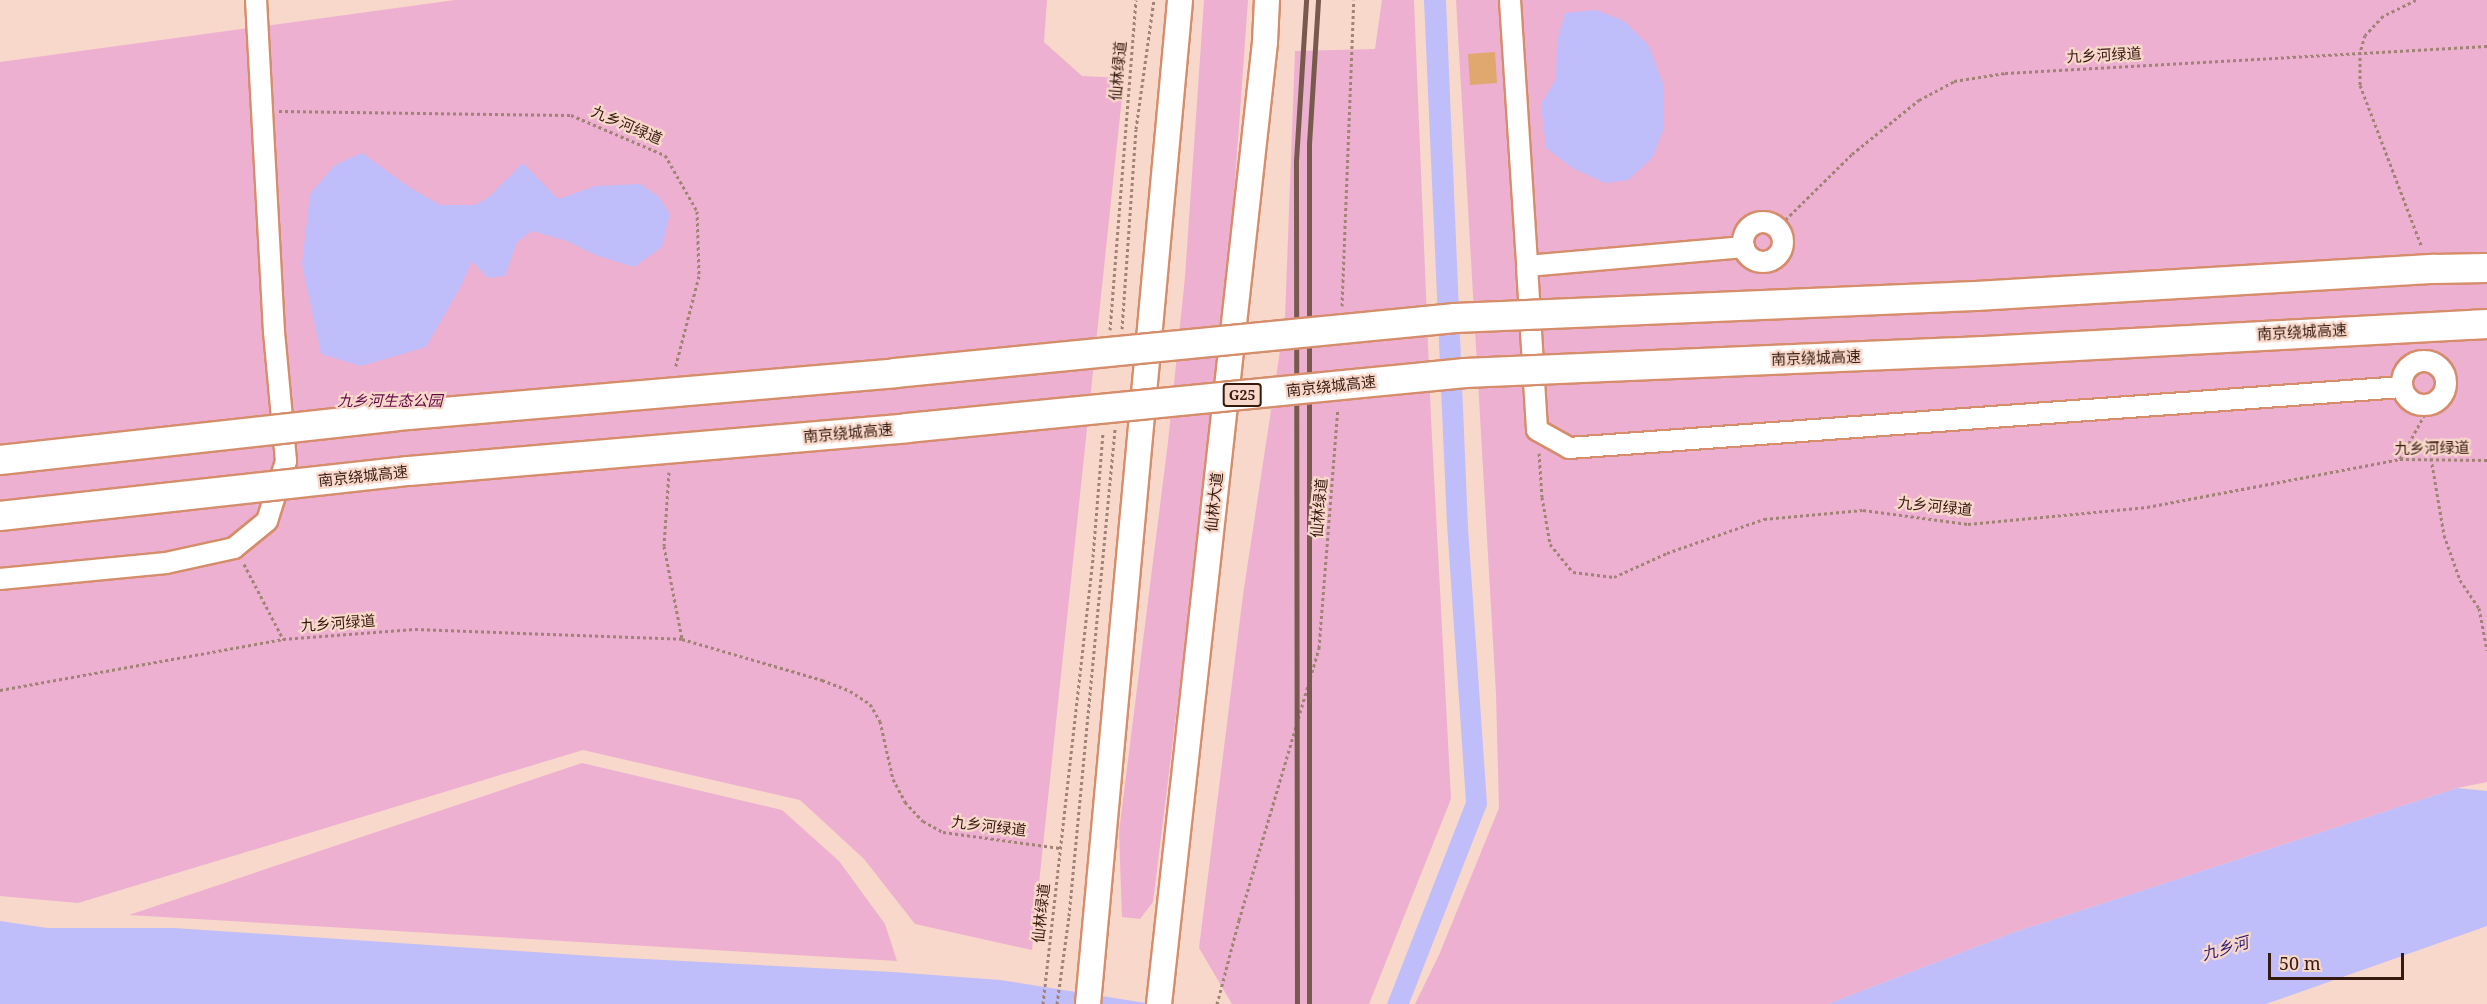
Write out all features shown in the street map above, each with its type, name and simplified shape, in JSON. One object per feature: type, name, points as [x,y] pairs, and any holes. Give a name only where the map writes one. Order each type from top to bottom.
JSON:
[{"type":"highway","points":[[0,460],[397,416],[907,372],[1455,318],[1976,296],[2434,269],[2487,268]]},
{"type":"highway","name":"南京绕城高速","points":[[0,516],[409,471],[907,428],[1465,373],[1984,351],[2487,324]]},
{"type":"main road","points":[[1090,995],[1180,0]]},
{"type":"main road","name":"仙林大道","points":[[1160,999],[1267,0]]},
{"type":"street","points":[[0,579],[166,563],[234,548],[267,521],[286,460],[274,332],[256,0]]},
{"type":"street","points":[[1510,0],[1537,430],[1569,448],[2402,387]]},
{"type":"street","points":[[1765,222],[1777,228],[1781,233],[1780,252],[1770,260],[1751,258],[1744,247],[1745,234],[1753,225],[1765,222]]},
{"type":"street","points":[[1527,266],[1744,247]]},
{"type":"street","points":[[2432,362],[2443,371],[2446,384],[2442,397],[2430,405],[2411,401],[2402,387],[2403,378],[2414,364],[2432,362]]},
{"type":"path","name":"仙林绿道","points":[[1110,332],[1136,0]]},
{"type":"path","points":[[1122,338],[1136,129],[1154,0]]},
{"type":"path","points":[[1342,309],[1354,0]]},
{"type":"path","points":[[2416,0],[2383,16],[2365,35],[2360,52],[2361,86],[2422,245],[2423,256]]},
{"type":"path","name":"九乡河绿道","points":[[1777,228],[1852,154],[1919,100],[1954,81],[2005,73],[2487,46]]},
{"type":"path","name":"九乡河绿道","points":[[262,111],[571,115],[665,154],[697,211],[699,276],[673,376]]},
{"type":"path","points":[[2430,339],[2432,362]]},
{"type":"path","name":"仙林绿道","points":[[1218,1004],[1239,920],[1319,648],[1338,403]]},
{"type":"path","points":[[2400,459],[2430,405]]},
{"type":"path","points":[[1057,1004],[1070,916],[1116,420]]},
{"type":"path","name":"仙林绿道","points":[[1043,1004],[1093,557],[1103,427]]},
{"type":"path","name":"九乡河绿道","points":[[1537,430],[1542,497],[1550,544],[1573,572],[1614,577],[1667,553],[1764,519],[1863,510],[1968,524],[2147,507],[2400,459],[2487,460]]},
{"type":"path","points":[[2431,458],[2444,535],[2460,580],[2479,608],[2487,650]]},
{"type":"path","points":[[669,463],[664,546],[682,639]]},
{"type":"path","points":[[234,548],[283,639]]},
{"type":"path","name":"九乡河绿道","points":[[0,690],[283,639],[415,629],[682,639],[822,680],[850,691],[870,704],[880,721],[893,779],[905,802],[923,821],[933,827],[943,832],[1060,848]]},
{"type":"green space","name":"九乡河生态公园","points":[[455,0],[1047,0],[1044,42],[1082,76],[1124,78],[1032,950],[915,924],[864,859],[800,800],[583,750],[78,903],[0,896],[0,62]]},
{"type":"green space","points":[[1204,0],[1248,0],[1228,280],[1210,441],[1153,902],[1140,919],[1122,917],[1119,832],[1168,442],[1185,277]]},
{"type":"green space","points":[[1382,0],[1414,0],[1431,418],[1451,799],[1369,1004],[1232,1004],[1199,948],[1243,595],[1285,318],[1295,51],[1375,49]]},
{"type":"green space","points":[[1456,0],[2487,0],[2487,782],[2457,788],[2015,932],[1828,1004],[1415,1004],[1439,955],[1499,808],[1496,694]]},
{"type":"green space","points":[[582,763],[782,810],[839,861],[885,924],[897,961],[129,915]]},
{"type":"water","points":[[1424,0],[1446,0],[1468,528],[1487,805],[1409,1004],[1387,1004],[1466,802],[1447,524]]},
{"type":"water","points":[[1596,10],[1624,21],[1649,46],[1663,84],[1663,130],[1653,157],[1628,180],[1605,183],[1574,169],[1546,148],[1541,104],[1556,79],[1557,41],[1565,13]]},
{"type":"water","points":[[362,153],[409,187],[440,205],[475,205],[489,197],[523,163],[558,199],[596,186],[640,184],[658,196],[670,214],[662,247],[634,267],[595,255],[567,241],[532,231],[517,242],[505,276],[488,278],[472,261],[461,286],[426,347],[361,366],[321,354],[302,264],[310,194],[335,165]]},
{"type":"water","name":"九乡河","points":[[2457,788],[2487,791],[2487,926],[2266,1004],[1828,1004],[2015,932]]},
{"type":"water","points":[[0,921],[47,928],[174,928],[607,957],[893,972],[1000,980],[1152,1004],[0,1004]]},
{"type":"building","points":[[1495,52],[1497,83],[1470,85],[1468,54]]},
{"type":"railway","points":[[1297,1004],[1296,161],[1306,0]]},
{"type":"railway","points":[[1309,1004],[1309,144],[1318,0]]}]
